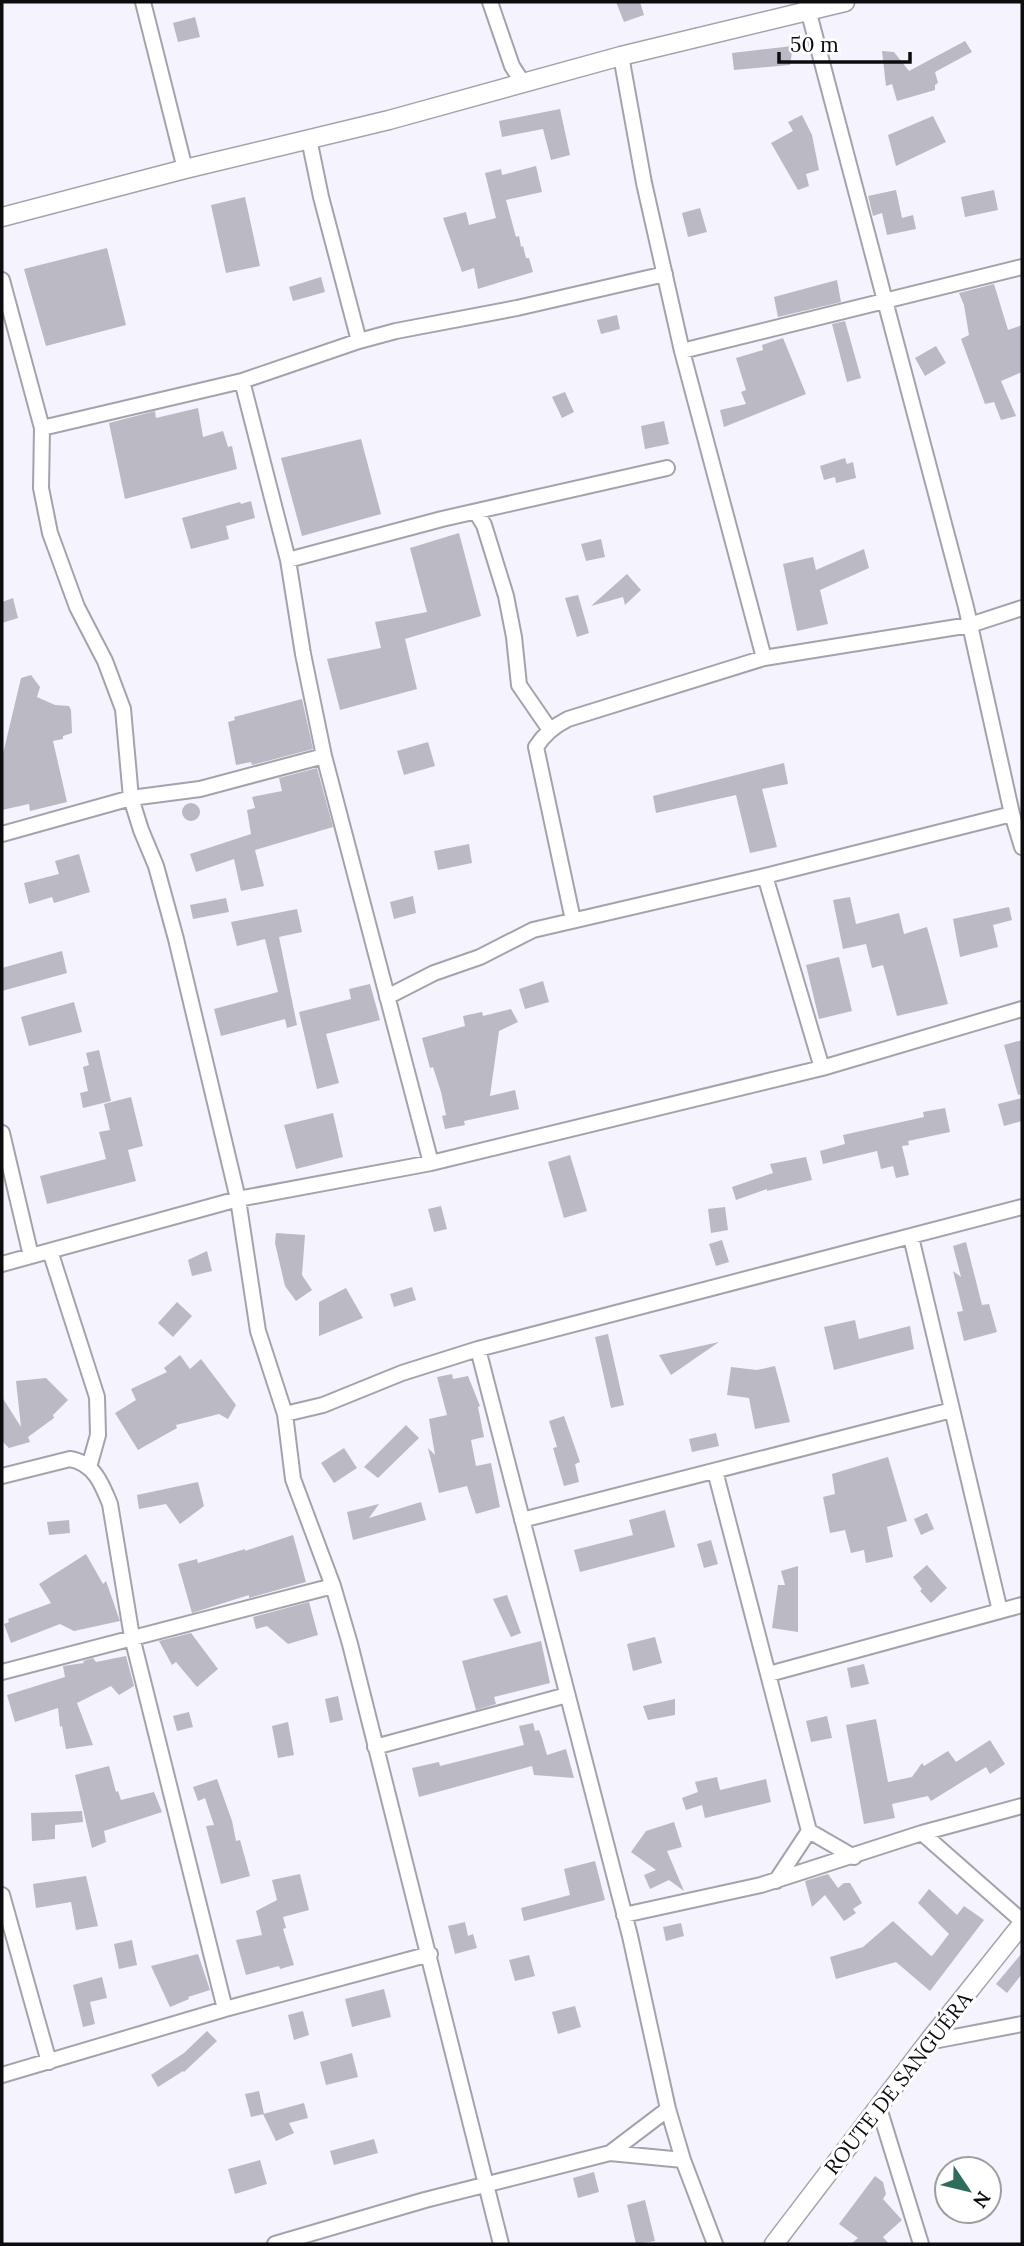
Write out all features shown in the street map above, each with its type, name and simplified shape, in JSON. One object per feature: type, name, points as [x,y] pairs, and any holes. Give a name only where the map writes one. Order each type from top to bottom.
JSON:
[{"type":"street","points":[[143,2],[185,169]]},
{"type":"street","points":[[489,2],[512,66],[523,83]]},
{"type":"street","points":[[2,218],[185,169],[390,120],[807,6],[845,2]]},
{"type":"street","points":[[807,6],[970,625],[1012,814],[1022,847]]},
{"type":"street","points":[[621,56],[644,183],[682,351],[764,658]]},
{"type":"street","points":[[309,139],[321,197],[359,341]]},
{"type":"street","points":[[682,351],[1022,267]]},
{"type":"street","points":[[42,428],[242,381],[359,341],[665,274]]},
{"type":"street","points":[[2,280],[42,428],[41,488],[50,533],[77,607],[106,661],[118,692],[125,724],[131,798],[156,866],[176,939],[238,1199],[258,1331],[285,1414],[297,1493],[333,1586],[430,1954],[501,2244]]},
{"type":"street","points":[[242,381],[288,560],[303,654],[324,756],[431,1163]]},
{"type":"street","points":[[288,560],[476,512],[667,468]]},
{"type":"street","points":[[476,512],[484,525],[506,596],[519,685],[550,730]]},
{"type":"street","points":[[573,920],[537,757],[536,747],[550,730],[568,719],[764,658],[970,625],[1022,608]]},
{"type":"street","points":[[2,834],[131,798],[200,789],[324,756]]},
{"type":"street","points":[[387,997],[434,973],[481,957],[533,930],[765,876],[1012,814]]},
{"type":"street","points":[[765,876],[822,1068]]},
{"type":"street","points":[[2,1264],[238,1199],[431,1163],[822,1068],[1022,1009]]},
{"type":"street","points":[[2,1133],[31,1256]]},
{"type":"street","points":[[285,1414],[323,1405],[402,1373],[478,1349],[1022,1208]]},
{"type":"street","points":[[911,1237],[1000,1611]]},
{"type":"street","points":[[50,1251],[97,1397],[98,1435],[89,1466]]},
{"type":"street","points":[[478,1349],[624,1915],[668,2109],[683,2160],[715,2244]]},
{"type":"street","points":[[522,1520],[952,1410]]},
{"type":"street","points":[[2,1476],[70,1459],[82,1461],[89,1466],[102,1485],[110,1504],[132,1637],[225,2009]]},
{"type":"street","points":[[715,1471],[809,1830],[854,1857]]},
{"type":"street","points":[[2,1672],[333,1586]]},
{"type":"street","points":[[769,1674],[1022,1605]]},
{"type":"street","points":[[375,1746],[567,1695]]},
{"type":"street","points":[[624,1915],[776,1881],[922,1833],[1022,1806]]},
{"type":"street","points":[[776,1881],[809,1830]]},
{"type":"street","points":[[922,1833],[1022,1922]]},
{"type":"street","points":[[2,1895],[49,2062]]},
{"type":"street","name":"ROUTE DE SANGUÉRA","points":[[774,2244],[1022,1922]]},
{"type":"street","points":[[2,2075],[225,2009],[430,1954]]},
{"type":"street","points":[[928,2042],[1022,2024]]},
{"type":"street","points":[[879,2108],[921,2244]]},
{"type":"street","points":[[610,2152],[668,2109]]},
{"type":"street","points":[[275,2244],[425,2200],[610,2152],[683,2160]]},
{"type":"building","points":[[616,2],[640,2],[644,15],[624,22]]},
{"type":"building","points":[[195,17],[200,37],[178,42],[173,23]]},
{"type":"building","points":[[965,41],[972,52],[935,72],[938,83],[935,90],[897,101],[892,84],[886,86],[882,51],[894,52],[909,71]]},
{"type":"building","points":[[793,46],[790,65],[734,70],[732,53]]},
{"type":"building","points":[[560,109],[570,155],[551,160],[543,129],[502,137],[499,121]]},
{"type":"building","points":[[802,115],[812,135],[819,170],[806,174],[809,186],[798,190],[771,143],[793,131],[788,122]]},
{"type":"building","points":[[933,116],[946,142],[896,166],[888,135]]},
{"type":"building","points":[[536,166],[542,192],[506,200],[516,237],[519,236],[521,247],[523,246],[526,258],[529,258],[533,272],[478,289],[474,268],[462,272],[443,218],[466,212],[469,225],[496,218],[485,173],[501,169],[502,175]]},
{"type":"building","points":[[896,190],[902,218],[913,215],[916,229],[887,235],[882,213],[873,216],[868,196]]},
{"type":"building","points":[[994,190],[998,210],[965,217],[961,197]]},
{"type":"building","points":[[245,197],[260,266],[226,273],[211,205]]},
{"type":"building","points":[[700,208],[707,232],[688,237],[682,213]]},
{"type":"building","points":[[107,248],[126,325],[46,346],[24,269]]},
{"type":"building","points":[[321,277],[325,292],[293,301],[289,287]]},
{"type":"building","points":[[837,280],[841,302],[778,317],[774,297]]},
{"type":"building","points":[[994,284],[1008,330],[1022,325],[1022,372],[1001,381],[1016,416],[1001,420],[994,402],[985,404],[961,339],[969,335],[959,293]]},
{"type":"building","points":[[617,315],[620,329],[601,334],[597,320]]},
{"type":"building","points":[[845,321],[861,378],[847,382],[832,324]]},
{"type":"building","points":[[783,338],[806,394],[724,427],[720,410],[746,404],[741,392],[746,390],[736,358],[763,350],[762,345]]},
{"type":"building","points":[[936,346],[946,363],[925,376],[915,358]]},
{"type":"building","points":[[565,392],[574,412],[562,418],[552,397]]},
{"type":"building","points":[[198,408],[203,437],[223,431],[228,447],[232,446],[237,469],[125,499],[109,423],[155,411],[156,418]]},
{"type":"building","points":[[664,421],[669,444],[645,449],[641,426]]},
{"type":"building","points":[[361,439],[381,514],[302,536],[281,458]]},
{"type":"building","points":[[845,458],[847,464],[853,462],[856,478],[836,483],[835,477],[824,480],[820,466]]},
{"type":"building","points":[[251,501],[255,518],[226,526],[229,539],[191,549],[182,518]]},
{"type":"building","points":[[459,533],[481,616],[405,639],[417,689],[340,710],[327,659],[381,648],[375,622],[427,612],[410,548]]},
{"type":"building","points":[[601,539],[605,557],[586,561],[581,544]]},
{"type":"building","points":[[864,549],[869,568],[820,590],[828,624],[797,631],[783,564],[813,557],[816,570]]},
{"type":"building","points":[[627,574],[641,590],[625,605],[623,597],[591,606]]},
{"type":"building","points":[[578,595],[589,633],[577,637],[565,598]]},
{"type":"building","points":[[13,598],[18,618],[2,623],[2,602]]},
{"type":"building","points":[[31,675],[40,687],[37,697],[55,705],[69,706],[71,710],[72,733],[53,741],[67,802],[30,811],[29,804],[2,810],[2,758],[21,678]]},
{"type":"building","points":[[302,699],[313,749],[252,765],[251,762],[236,765],[228,722],[235,720],[234,717]]},
{"type":"building","points":[[428,742],[435,766],[404,775],[397,751]]},
{"type":"building","points":[[784,763],[788,784],[762,789],[777,847],[750,853],[736,795],[656,813],[653,796]]},
{"type":"building","points":[[317,768],[333,827],[255,850],[264,886],[241,891],[234,859],[196,872],[190,854],[251,834],[247,810],[255,808],[252,797],[282,791],[279,778]]},
{"type":"building","points":[[191,803],[197,806],[200,812],[197,818],[191,821],[185,818],[182,812],[185,806]]},
{"type":"building","points":[[469,844],[472,863],[438,870],[434,851]]},
{"type":"building","points":[[79,854],[90,892],[54,903],[52,897],[29,904],[24,883],[59,874],[55,861]]},
{"type":"building","points":[[413,896],[416,913],[394,919],[390,902]]},
{"type":"building","points":[[850,897],[856,924],[899,913],[904,934],[927,927],[948,1004],[897,1016],[883,965],[872,968],[866,944],[843,949],[833,900]]},
{"type":"building","points":[[226,898],[229,912],[193,919],[190,905]]},
{"type":"building","points":[[1009,907],[1012,920],[993,925],[998,947],[960,957],[953,919]]},
{"type":"building","points":[[297,909],[302,932],[279,937],[297,1025],[287,1028],[285,1019],[221,1036],[214,1009],[278,992],[265,939],[237,946],[231,922]]},
{"type":"building","points":[[62,951],[67,973],[2,991],[2,968]]},
{"type":"building","points":[[839,957],[852,1011],[819,1019],[806,965]]},
{"type":"building","points":[[543,981],[549,1002],[525,1009],[519,989]]},
{"type":"building","points":[[370,984],[380,1020],[326,1034],[339,1083],[317,1089],[299,1012],[351,999],[349,989]]},
{"type":"building","points":[[74,1002],[82,1032],[29,1046],[21,1017]]},
{"type":"building","points":[[511,1009],[518,1022],[499,1031],[490,1096],[515,1090],[519,1109],[464,1121],[465,1125],[445,1129],[442,1116],[446,1115],[441,1092],[433,1067],[430,1068],[422,1038],[465,1026],[463,1016],[482,1012],[483,1016]]},
{"type":"building","points":[[1022,1040],[1022,1094],[1018,1095],[1004,1045]]},
{"type":"building","points":[[99,1050],[111,1101],[83,1108],[80,1093],[88,1091],[83,1067],[89,1065],[86,1053]]},
{"type":"building","points":[[131,1097],[143,1146],[128,1150],[136,1181],[47,1204],[40,1176],[106,1159],[99,1132],[110,1130],[104,1104]]},
{"type":"building","points":[[1022,1098],[1022,1121],[1004,1126],[998,1104]]},
{"type":"building","points":[[945,1108],[950,1132],[908,1141],[909,1145],[902,1146],[909,1175],[896,1178],[893,1166],[881,1169],[877,1151],[823,1164],[820,1151],[845,1144],[843,1135],[924,1117],[923,1112]]},
{"type":"building","points":[[333,1113],[343,1157],[296,1169],[284,1125]]},
{"type":"building","points":[[570,1155],[587,1211],[564,1218],[548,1162]]},
{"type":"building","points":[[806,1157],[812,1180],[767,1189],[736,1200],[732,1187],[773,1173],[770,1164]]},
{"type":"building","points":[[441,1206],[447,1229],[434,1232],[428,1209]]},
{"type":"building","points":[[725,1207],[728,1230],[711,1233],[708,1209]]},
{"type":"building","points":[[276,1233],[305,1235],[302,1275],[312,1290],[296,1301],[285,1286],[275,1243]]},
{"type":"building","points":[[722,1240],[729,1262],[716,1266],[709,1244]]},
{"type":"building","points":[[966,1242],[982,1305],[989,1304],[997,1332],[964,1341],[957,1312],[963,1311],[953,1271],[961,1277],[953,1246]]},
{"type":"building","points":[[207,1251],[212,1271],[192,1276],[188,1260]]},
{"type":"building","points":[[412,1287],[416,1300],[394,1307],[390,1294]]},
{"type":"building","points":[[346,1288],[363,1318],[319,1336],[319,1302]]},
{"type":"building","points":[[177,1302],[192,1316],[173,1337],[158,1323]]},
{"type":"building","points":[[855,1320],[859,1339],[910,1326],[914,1349],[834,1370],[824,1327]]},
{"type":"building","points":[[608,1334],[624,1405],[611,1408],[595,1337]]},
{"type":"building","points":[[719,1342],[671,1375],[659,1355],[683,1350]]},
{"type":"building","points":[[180,1355],[190,1369],[201,1359],[236,1405],[228,1419],[219,1414],[176,1425],[177,1428],[138,1450],[115,1413],[136,1400],[131,1389],[167,1372],[164,1368]]},
{"type":"building","points":[[775,1366],[790,1422],[755,1429],[749,1398],[727,1395],[731,1367],[757,1370]]},
{"type":"building","points":[[452,1374],[453,1379],[468,1376],[480,1406],[478,1407],[484,1437],[471,1440],[476,1466],[491,1463],[500,1507],[476,1514],[467,1486],[439,1493],[428,1448],[435,1455],[429,1419],[447,1415],[437,1377]]},
{"type":"building","points":[[46,1378],[68,1400],[53,1415],[54,1418],[28,1437],[30,1442],[9,1448],[2,1441],[2,1397],[21,1427],[16,1381]]},
{"type":"building","points":[[564,1416],[580,1462],[575,1464],[579,1482],[564,1486],[553,1448],[557,1447],[549,1421]]},
{"type":"building","points":[[406,1425],[419,1438],[378,1478],[364,1467]]},
{"type":"building","points":[[716,1433],[719,1446],[692,1452],[689,1439]]},
{"type":"building","points":[[344,1448],[357,1468],[334,1483],[321,1463]]},
{"type":"building","points":[[888,1457],[907,1521],[887,1527],[893,1557],[866,1563],[864,1550],[851,1553],[845,1530],[830,1533],[823,1497],[835,1494],[832,1474]]},
{"type":"building","points":[[198,1482],[204,1506],[180,1524],[166,1504],[139,1509],[137,1495]]},
{"type":"building","points":[[421,1502],[426,1520],[353,1540],[347,1512],[379,1504],[369,1518]]},
{"type":"building","points":[[665,1510],[675,1547],[580,1572],[574,1550],[633,1535],[629,1520]]},
{"type":"building","points":[[927,1513],[934,1529],[921,1535],[914,1519]]},
{"type":"building","points":[[69,1520],[70,1533],[49,1535],[47,1522]]},
{"type":"building","points":[[293,1535],[306,1582],[249,1598],[249,1595],[192,1613],[178,1564],[197,1559],[198,1563]]},
{"type":"building","points":[[711,1540],[718,1564],[704,1568],[697,1544]]},
{"type":"building","points":[[86,1554],[103,1584],[106,1581],[120,1621],[74,1631],[60,1624],[11,1643],[4,1624],[9,1622],[8,1619],[51,1603],[39,1584]]},
{"type":"building","points":[[927,1565],[947,1588],[931,1603],[920,1591],[922,1589],[913,1577]]},
{"type":"building","points":[[798,1566],[798,1632],[772,1628],[778,1585],[785,1585],[781,1571]]},
{"type":"building","points":[[507,1595],[521,1633],[511,1637],[493,1599]]},
{"type":"building","points":[[309,1602],[318,1635],[288,1644],[267,1626],[256,1629],[253,1617]]},
{"type":"building","points":[[191,1633],[218,1669],[197,1687],[176,1662],[172,1665],[159,1641]]},
{"type":"building","points":[[655,1637],[662,1663],[633,1671],[627,1644]]},
{"type":"building","points":[[541,1641],[550,1683],[494,1697],[496,1704],[476,1710],[462,1661]]},
{"type":"building","points":[[126,1656],[134,1686],[119,1695],[111,1686],[77,1703],[93,1745],[66,1749],[58,1708],[15,1722],[7,1695],[65,1677],[63,1666],[84,1663],[83,1661],[93,1658],[96,1662]]},
{"type":"building","points":[[864,1664],[869,1684],[851,1688],[847,1668]]},
{"type":"building","points":[[338,1696],[343,1720],[330,1723],[325,1699]]},
{"type":"building","points":[[675,1699],[675,1715],[648,1720],[643,1706]]},
{"type":"building","points":[[189,1712],[193,1727],[177,1731],[173,1716]]},
{"type":"building","points":[[827,1716],[832,1738],[811,1742],[806,1721]]},
{"type":"building","points":[[876,1719],[888,1782],[912,1777],[922,1763],[924,1766],[948,1751],[956,1762],[990,1740],[1005,1764],[990,1774],[986,1767],[931,1801],[928,1796],[892,1804],[895,1818],[864,1824],[846,1725]]},
{"type":"building","points":[[288,1722],[294,1755],[278,1758],[272,1726]]},
{"type":"building","points":[[533,1723],[535,1731],[539,1730],[547,1755],[566,1749],[574,1778],[534,1775],[532,1766],[419,1797],[412,1768],[439,1762],[440,1766],[524,1745],[519,1726]]},
{"type":"building","points":[[109,1766],[121,1800],[154,1792],[162,1812],[104,1831],[106,1842],[92,1848],[75,1775]]},
{"type":"building","points":[[717,1777],[720,1790],[766,1779],[771,1802],[705,1818],[702,1805],[686,1810],[682,1798],[698,1792],[695,1782]]},
{"type":"building","points":[[217,1779],[236,1841],[240,1840],[250,1876],[221,1884],[206,1826],[214,1825],[205,1798],[198,1801],[193,1787]]},
{"type":"building","points":[[82,1811],[83,1822],[55,1825],[55,1839],[32,1841],[31,1813]]},
{"type":"building","points":[[674,1822],[682,1847],[667,1851],[684,1891],[669,1880],[650,1889],[644,1875],[656,1870],[631,1852],[646,1831]]},
{"type":"building","points":[[595,1861],[605,1900],[524,1921],[521,1908],[570,1895],[564,1869]]},
{"type":"building","points":[[300,1874],[309,1910],[283,1917],[286,1928],[283,1929],[294,1965],[246,1975],[236,1940],[262,1935],[256,1911],[277,1900],[272,1880]]},
{"type":"building","points":[[828,1874],[838,1888],[844,1883],[850,1883],[862,1903],[853,1909],[856,1913],[844,1921],[825,1895],[812,1907],[805,1881]]},
{"type":"building","points":[[86,1876],[98,1926],[76,1930],[71,1902],[36,1908],[33,1884]]},
{"type":"building","points":[[929,1889],[957,1915],[964,1906],[984,1920],[930,1991],[896,1962],[836,1979],[830,1957],[863,1947],[893,1921],[933,1955],[949,1934],[918,1903]]},
{"type":"building","points":[[465,1922],[468,1936],[473,1934],[477,1948],[455,1954],[448,1926]]},
{"type":"building","points":[[681,1923],[684,1936],[666,1941],[663,1927]]},
{"type":"building","points":[[132,1940],[137,1965],[119,1969],[114,1944]]},
{"type":"building","points":[[1022,1953],[1022,1974],[1007,1993],[996,1984]]},
{"type":"building","points":[[198,1954],[210,1990],[188,1997],[189,1999],[170,2007],[151,1966]]},
{"type":"building","points":[[529,1955],[535,1976],[515,1981],[509,1960]]},
{"type":"building","points":[[102,1977],[107,1998],[90,2002],[95,2024],[83,2027],[73,1985]]},
{"type":"building","points":[[384,1989],[391,2017],[352,2027],[345,1999]]},
{"type":"building","points":[[575,2006],[581,2027],[558,2034],[552,2012]]},
{"type":"building","points":[[303,2011],[309,2035],[294,2040],[288,2015]]},
{"type":"building","points":[[207,2031],[217,2041],[184,2072],[158,2087],[151,2075],[184,2053]]},
{"type":"building","points":[[352,2053],[358,2077],[326,2085],[320,2062]]},
{"type":"building","points":[[259,2091],[264,2114],[251,2117],[245,2094]]},
{"type":"building","points":[[304,2103],[308,2118],[289,2123],[294,2133],[276,2141],[263,2114]]},
{"type":"building","points":[[374,2139],[378,2153],[334,2165],[330,2151]]},
{"type":"building","points":[[260,2160],[267,2184],[235,2194],[228,2169]]},
{"type":"building","points":[[594,2172],[599,2192],[578,2198],[573,2178]]},
{"type":"building","points":[[875,2176],[883,2182],[886,2194],[883,2199],[902,2220],[883,2237],[889,2244],[851,2244],[858,2238],[839,2224]]},
{"type":"building","points":[[645,2200],[655,2241],[636,2244],[627,2205]]}]
